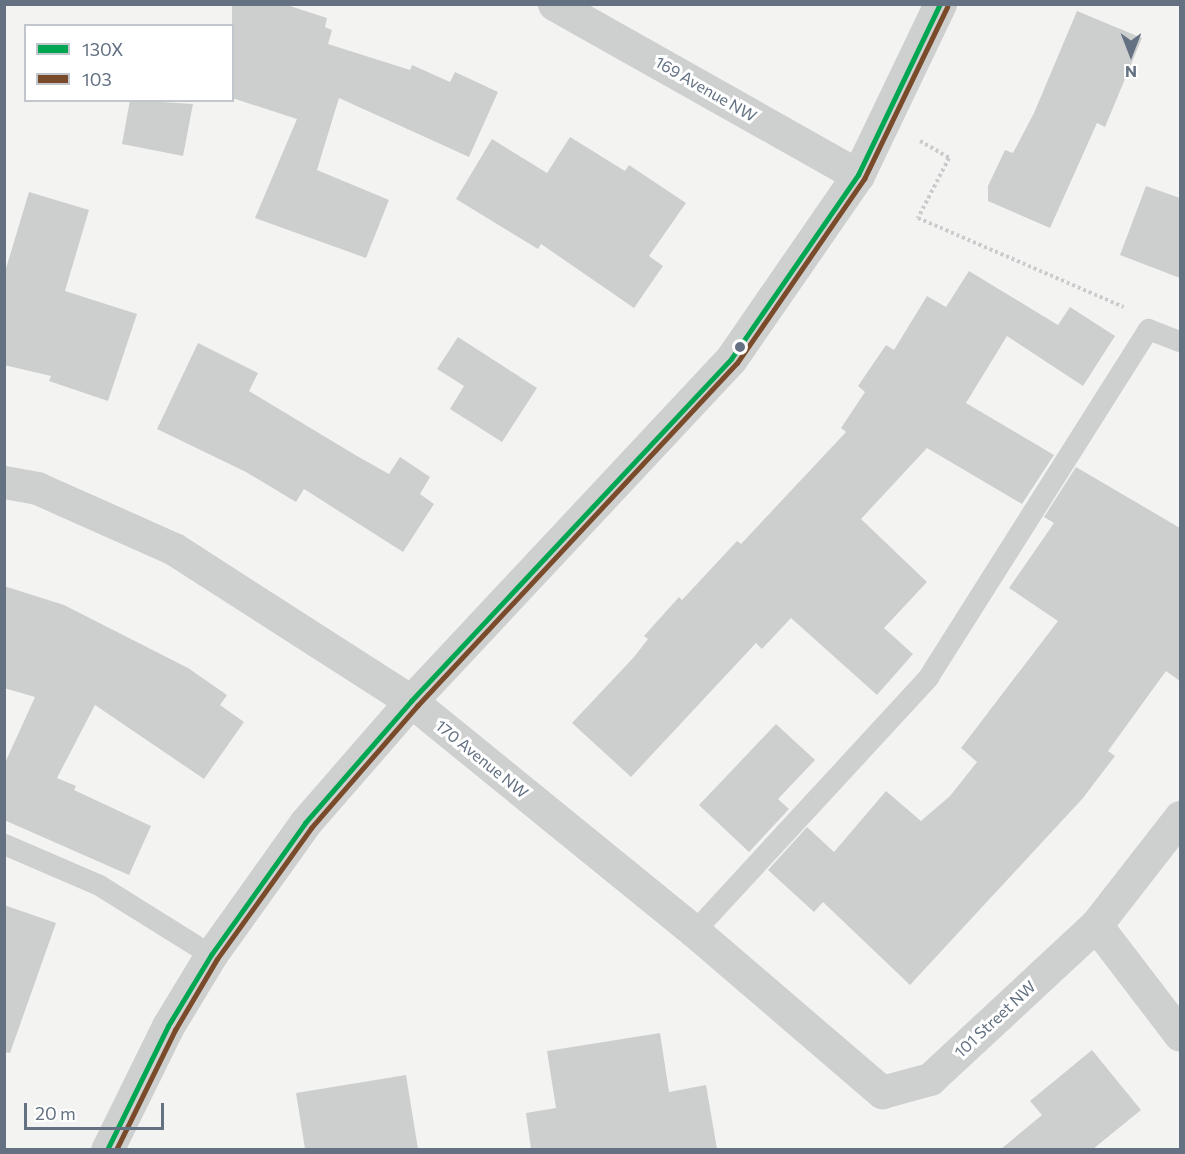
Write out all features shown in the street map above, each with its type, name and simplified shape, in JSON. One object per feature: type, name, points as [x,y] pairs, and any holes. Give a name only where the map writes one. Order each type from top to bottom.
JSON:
[{"type":"street","name":"169 Avenue NW","points":[[554,4],[858,176]]},
{"type":"street","points":[[107,1149],[168,1026],[211,955],[305,823],[411,701],[731,359],[858,176],[940,4]]},
{"type":"street","name":"170 Avenue NW","points":[[4,482],[37,488],[174,549],[411,701],[694,931],[882,1092]]},
{"type":"street","name":"101 Street NW","points":[[882,1092],[930,1079],[1096,925],[1180,818]]},
{"type":"street","points":[[1096,925],[1180,1035]]},
{"type":"lane","points":[[694,931],[928,677],[1148,329],[1180,341]]},
{"type":"lane","points":[[4,844],[99,885],[211,955]]},
{"type":"path","points":[[885,120],[949,158],[918,218],[1129,309],[1148,329]]},
{"type":"building","points":[[232,4],[284,4],[327,18],[325,27],[332,30],[328,44],[410,70],[412,65],[450,82],[455,72],[498,92],[469,157],[339,98],[317,170],[389,200],[366,258],[255,218],[297,119],[234,99],[234,24],[232,24]]},
{"type":"building","points":[[1077,11],[1142,38],[1105,127],[1097,123],[1050,228],[988,201],[988,186],[1005,150],[1013,153],[1034,113]]},
{"type":"building","points":[[130,102],[193,104],[183,156],[122,144]]},
{"type":"building","points":[[570,137],[625,171],[629,165],[686,203],[649,256],[663,266],[634,308],[541,244],[538,249],[456,199],[492,139],[547,173]]},
{"type":"building","points":[[1146,186],[1180,198],[1180,278],[1120,255]]},
{"type":"building","points":[[29,192],[89,210],[65,291],[137,314],[108,401],[49,381],[51,376],[4,365],[4,275]]},
{"type":"building","points":[[969,271],[1058,325],[1070,307],[1115,336],[1083,386],[1007,336],[966,403],[1054,455],[1022,504],[927,448],[861,519],[927,582],[884,628],[913,654],[877,695],[791,618],[762,649],[756,643],[631,777],[572,723],[634,657],[648,639],[644,636],[679,597],[682,600],[737,541],[741,544],[846,432],[841,428],[865,392],[858,386],[886,345],[894,350],[927,296],[946,307]]},
{"type":"building","points":[[458,337],[537,388],[502,442],[450,409],[464,386],[437,369]]},
{"type":"building","points":[[198,343],[258,373],[249,391],[357,456],[389,474],[400,457],[430,477],[420,494],[434,504],[403,552],[304,489],[296,502],[246,472],[157,429]]},
{"type":"building","points":[[1076,467],[1180,528],[1180,681],[1166,671],[1108,751],[1115,756],[1083,798],[910,985],[823,902],[814,912],[768,870],[807,827],[834,852],[886,791],[921,821],[950,796],[977,762],[961,748],[1058,621],[1009,588],[1054,523],[1044,517]]},
{"type":"building","points":[[4,586],[64,605],[188,668],[227,695],[220,705],[244,722],[204,779],[95,705],[57,778],[76,786],[74,790],[151,826],[129,875],[4,820],[4,765],[35,697],[4,688]]},
{"type":"building","points":[[776,724],[815,760],[778,799],[789,809],[749,852],[699,805]]},
{"type":"building","points":[[4,905],[56,923],[10,1053],[4,1052]]},
{"type":"building","points":[[660,1033],[669,1092],[706,1085],[717,1149],[531,1149],[526,1113],[556,1108],[547,1051]]},
{"type":"building","points":[[1092,1050],[1141,1110],[1093,1149],[1001,1149],[1042,1115],[1030,1101]]},
{"type":"building","points":[[406,1075],[418,1149],[305,1149],[296,1093]]},
{"type":"transit line","name":"130X","points":[[107,1150],[168,1026],[211,955],[305,823],[411,701],[731,359],[858,175],[940,4]]},
{"type":"transit line","name":"103","points":[[116,1150],[175,1030],[217,959],[311,828],[417,706],[737,363],[864,179],[947,7]]}]
